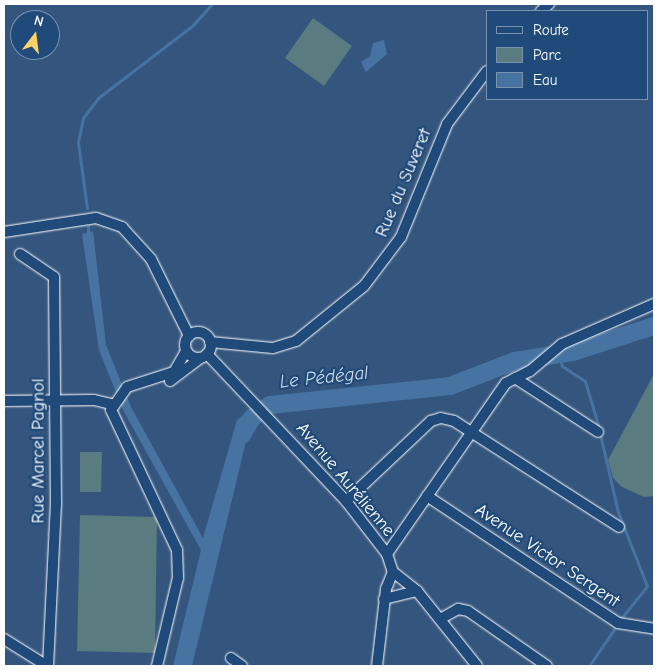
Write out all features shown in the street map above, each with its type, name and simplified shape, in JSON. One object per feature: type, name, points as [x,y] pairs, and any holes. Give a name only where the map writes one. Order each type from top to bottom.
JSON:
[{"type":"street","name":"Rue du Suveret","points":[[189,336],[201,333],[210,342],[254,348],[283,346],[310,332],[364,286],[401,237],[447,124],[486,72]]},
{"type":"street","points":[[4,232],[96,218],[122,227],[151,259],[189,336],[186,351],[174,372],[128,393],[116,401],[4,400]]},
{"type":"street","name":"Rue Marcel Pagnol","points":[[20,254],[54,276],[55,556],[47,666]]},
{"type":"street","points":[[387,554],[506,383],[533,367],[555,349],[654,304]]},
{"type":"street","points":[[146,385],[174,379],[203,356],[210,342]]},
{"type":"street","points":[[186,351],[203,356]]},
{"type":"street","name":"Avenue Aurélienne","points":[[203,356],[258,409],[346,501],[387,554],[393,572]]},
{"type":"street","points":[[515,378],[598,432]]},
{"type":"street","points":[[116,401],[113,419],[177,550],[178,578],[157,666]]},
{"type":"street","points":[[116,401],[119,420],[182,552],[183,577],[162,666]]},
{"type":"street","points":[[346,501],[431,420],[454,421],[619,528]]},
{"type":"street","name":"Avenue Victor Sergent","points":[[428,496],[618,623],[654,629]]},
{"type":"street","points":[[377,666],[384,599],[393,572],[417,592],[477,666]]},
{"type":"street","points":[[384,599],[417,592]]},
{"type":"street","points":[[440,619],[458,609],[468,611],[546,666]]},
{"type":"street","points":[[4,639],[47,666]]},
{"type":"street","points":[[231,658],[242,666]]},
{"type":"green space","points":[[313,18],[352,46],[324,86],[285,58]]},
{"type":"green space","points":[[654,374],[654,496],[644,497],[622,487],[613,478],[608,460]]},
{"type":"green space","points":[[80,452],[102,452],[101,492],[80,492]]},
{"type":"green space","points":[[80,515],[157,517],[155,653],[77,651]]},
{"type":"water","points":[[384,40],[387,54],[366,72],[361,62],[370,56],[373,43]]},
{"type":"water","points":[[93,231],[106,345],[131,407],[203,538],[237,420],[249,410],[258,419],[249,429],[192,666],[173,666],[201,550],[124,412],[99,350],[82,234]]},
{"type":"waterway","points":[[87,208],[78,142],[83,118],[98,98],[193,25],[212,4]]},
{"type":"waterway","points":[[88,226],[88,235]]},
{"type":"waterway","name":"Le Pédégal","points":[[242,435],[252,418],[270,405],[450,386],[515,361],[573,352],[654,326]]},
{"type":"waterway","points":[[559,355],[562,366],[585,381],[599,428]]},
{"type":"waterway","points":[[600,434],[618,512],[647,586],[620,620]]},
{"type":"waterway","points":[[589,666],[617,625]]}]
